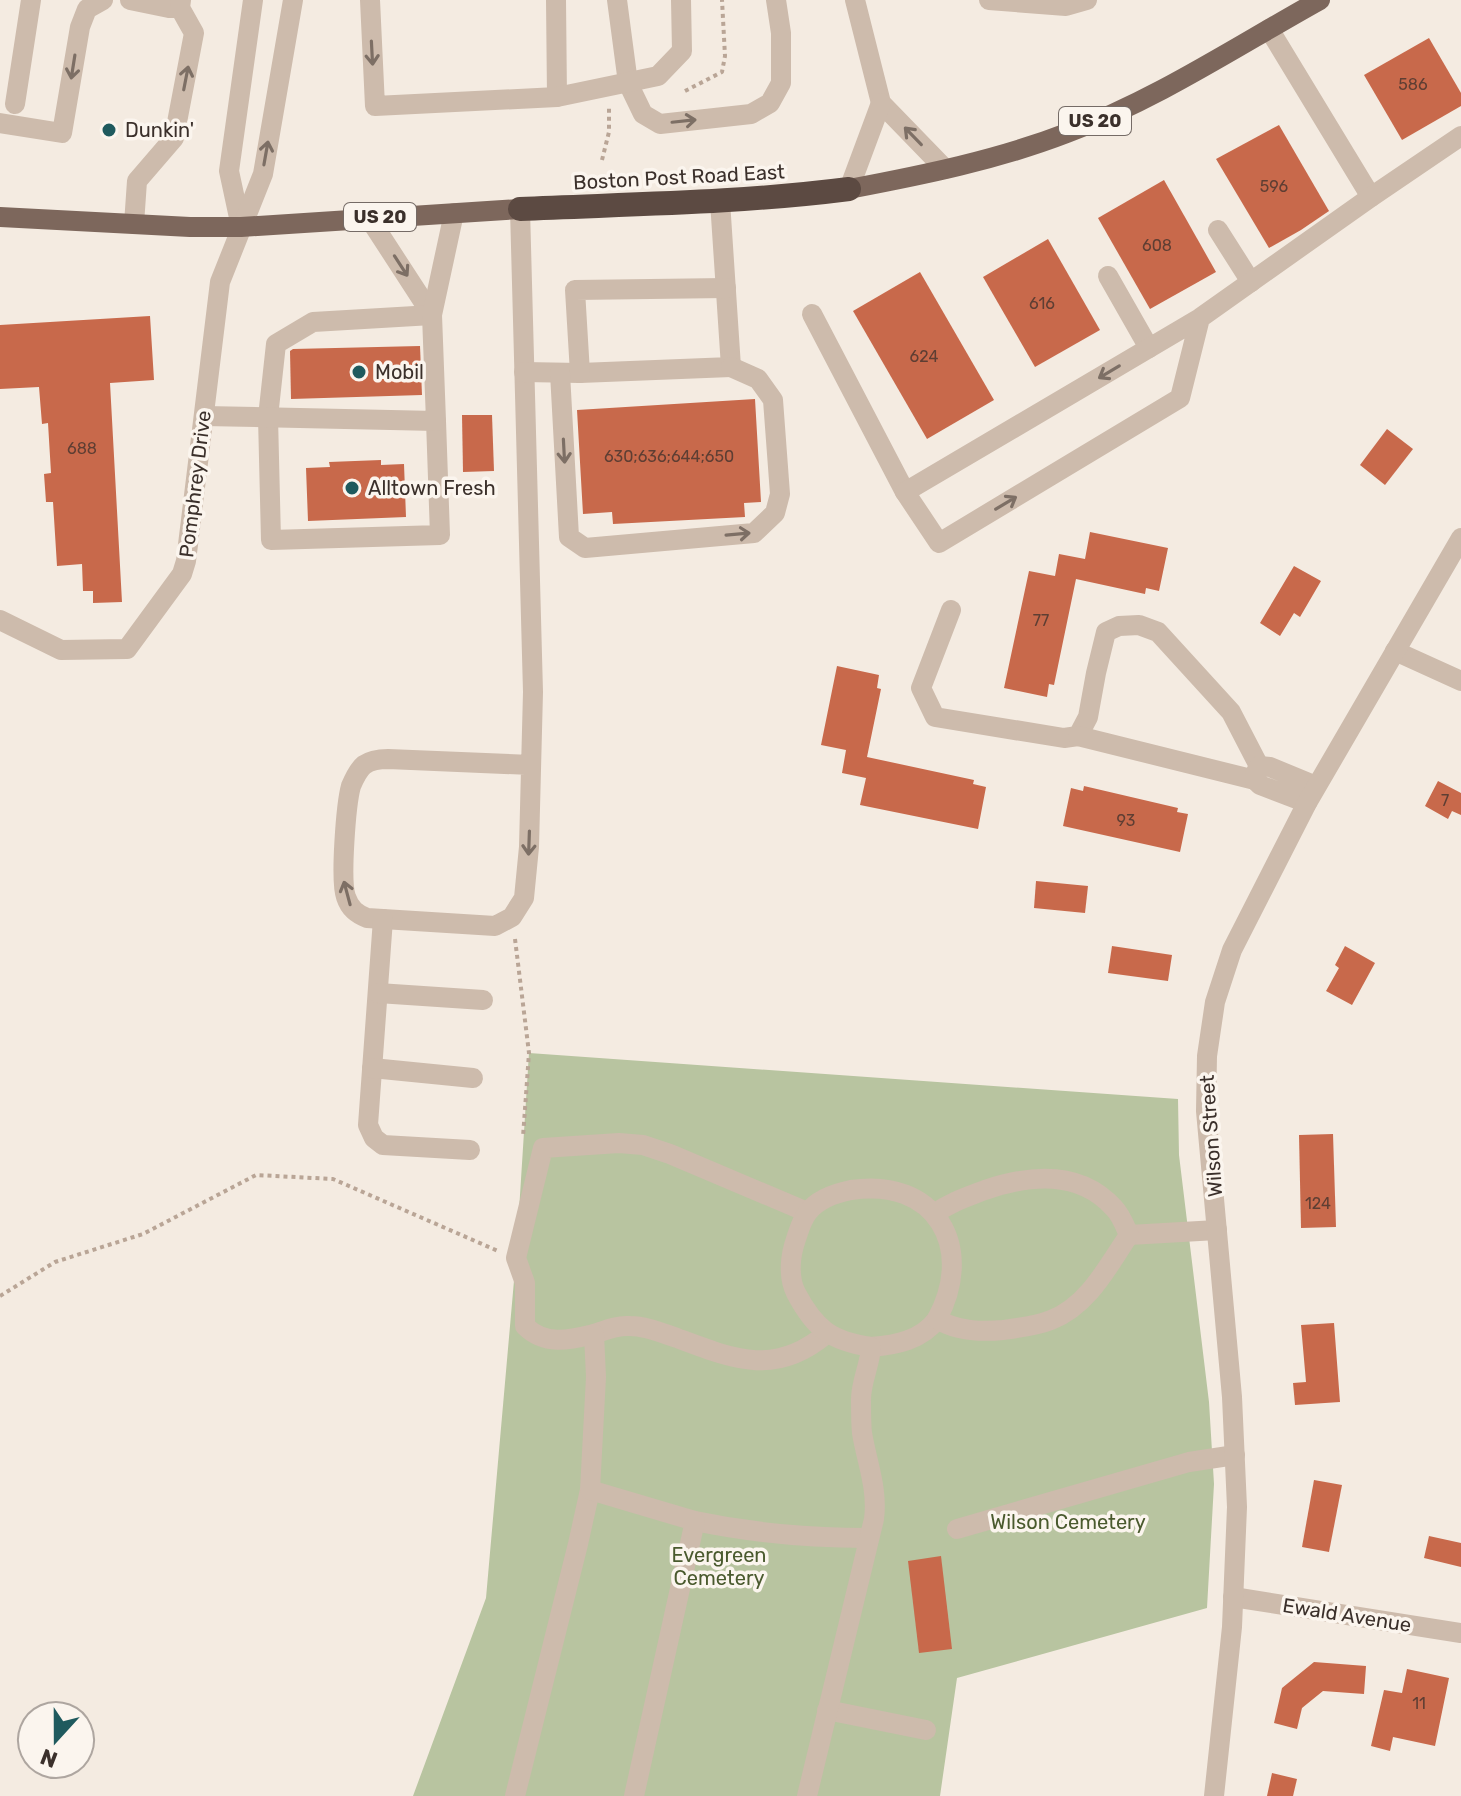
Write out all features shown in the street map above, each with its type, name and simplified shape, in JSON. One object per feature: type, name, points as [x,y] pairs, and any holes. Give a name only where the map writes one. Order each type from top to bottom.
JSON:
[{"type":"highway","name":"Boston Post Road East","points":[[520,209],[720,201],[849,189]]},
{"type":"main road","name":"Boston Post Road East","points":[[849,189],[965,165],[1067,133],[1170,85],[1320,0]]},
{"type":"main road","name":"Boston Post Road East","points":[[0,217],[241,227],[520,209]]},
{"type":"street","points":[[15,104],[31,0]]},
{"type":"street","points":[[0,123],[62,133],[80,27],[87,9],[103,0]]},
{"type":"street","points":[[130,0],[169,8],[180,4],[194,33],[174,138],[137,181],[134,224]]},
{"type":"street","points":[[241,227],[229,171],[253,0]]},
{"type":"street","name":"Pomphrey Drive","points":[[3,622],[61,650],[127,649],[184,570],[220,282],[263,174],[293,0]]},
{"type":"street","points":[[370,0],[375,106],[557,97],[658,76],[682,51],[681,0]]},
{"type":"street","points":[[556,0],[557,97]]},
{"type":"street","points":[[617,0],[628,83],[643,114],[660,124],[751,114],[770,103],[781,83],[781,33],[776,0]]},
{"type":"street","points":[[855,0],[881,103],[945,169]]},
{"type":"street","points":[[989,0],[1066,6],[1087,0]]},
{"type":"street","points":[[1269,29],[1371,197]]},
{"type":"street","points":[[849,189],[881,103]]},
{"type":"street","points":[[905,492],[1200,318],[1461,136]]},
{"type":"street","points":[[720,201],[731,367]]},
{"type":"street","points":[[520,209],[533,692],[531,765],[526,886],[524,898],[512,917],[488,927],[367,918],[356,913],[346,898],[343,868],[350,792],[355,777],[364,765],[378,759],[531,765]]},
{"type":"street","points":[[432,315],[313,322],[276,344],[268,417],[271,540],[440,535],[432,315],[454,213]]},
{"type":"street","points":[[369,218],[432,315]]},
{"type":"street","points":[[1218,230],[1251,282]]},
{"type":"street","points":[[1108,276],[1149,348]]},
{"type":"street","points":[[524,372],[570,373],[731,367],[758,379],[773,400],[780,494],[775,513],[754,533],[585,548],[569,537],[570,373],[575,290],[726,288]]},
{"type":"street","points":[[812,314],[905,492],[939,543],[1180,398],[1200,318]]},
{"type":"street","points":[[204,416],[436,421]]},
{"type":"street","name":"Wilson Street","points":[[1214,1796],[1232,1627],[1237,1507],[1232,1397],[1206,1111],[1207,1056],[1215,1002],[1232,950],[1311,794],[1461,538]]},
{"type":"street","points":[[951,610],[921,688],[935,717],[1064,738],[1078,736],[1257,773],[1270,767],[1311,794]]},
{"type":"street","points":[[1078,736],[1088,717],[1106,632],[1119,626],[1139,625],[1158,632],[1231,712],[1257,773]]},
{"type":"street","points":[[1395,651],[1461,681]]},
{"type":"street","points":[[383,919],[368,1125],[374,1138],[383,1145],[470,1150]]},
{"type":"street","points":[[378,993],[483,1000]]},
{"type":"street","points":[[372,1068],[473,1078]]},
{"type":"street","points":[[807,1212],[643,1145],[619,1143],[543,1148],[516,1258],[525,1283],[525,1326],[534,1335],[558,1340],[574,1339],[614,1327],[645,1327],[745,1361],[766,1361],[812,1346],[826,1334]]},
{"type":"street","points":[[934,1214],[949,1203],[1006,1182],[1056,1178],[1074,1182],[1104,1199],[1114,1208],[1129,1235]]},
{"type":"street","points":[[871,1188],[907,1195],[934,1214],[949,1238],[952,1265],[948,1292],[937,1319],[923,1334],[888,1346],[851,1344],[826,1334],[803,1306],[793,1286],[791,1265],[794,1244],[807,1212],[823,1199],[839,1192],[871,1188]]},
{"type":"street","points":[[1129,1235],[1217,1230]]},
{"type":"street","points":[[937,1319],[952,1327],[995,1331],[1050,1321],[1066,1313],[1084,1297],[1129,1235]]},
{"type":"street","points":[[515,1796],[590,1490],[596,1377],[594,1334]]},
{"type":"street","points":[[807,1796],[874,1519],[873,1481],[862,1433],[860,1396],[871,1347]]},
{"type":"street","points":[[957,1529],[1189,1462],[1235,1455]]},
{"type":"street","points":[[590,1490],[695,1521],[741,1530],[782,1535],[868,1538]]},
{"type":"street","points":[[634,1796],[695,1521]]},
{"type":"street","name":"Ewald Avenue","points":[[1233,1597],[1461,1633]]},
{"type":"street","points":[[827,1710],[926,1730]]},
{"type":"path","points":[[685,91],[722,72],[725,56],[722,0]]},
{"type":"path","points":[[602,160],[609,132],[609,107]]},
{"type":"path","points":[[512,917],[529,1053],[523,1148]]},
{"type":"path","points":[[0,1296],[55,1262],[143,1234],[256,1175],[333,1179],[516,1258]]},
{"type":"green space","name":"Evergreen Cemetery","points":[[529,1053],[1178,1099],[1179,1155],[1209,1402],[1214,1484],[1207,1608],[957,1678],[940,1796],[413,1796],[486,1598],[516,1258]]},
{"type":"building","points":[[1429,38],[1461,93],[1461,106],[1402,140],[1364,75]]},
{"type":"building","points":[[1279,125],[1329,211],[1269,248],[1216,159]]},
{"type":"building","points":[[1164,180],[1216,272],[1150,309],[1098,218]]},
{"type":"building","points":[[1048,239],[1100,330],[1035,367],[983,277]]},
{"type":"building","points":[[920,272],[994,400],[927,439],[853,311]]},
{"type":"building","points":[[150,316],[154,380],[110,383],[122,602],[93,603],[93,591],[83,591],[82,564],[57,566],[53,502],[46,502],[44,474],[51,473],[48,423],[42,424],[39,387],[0,389],[0,325]]},
{"type":"building","points":[[420,346],[422,395],[291,399],[290,351],[293,349]]},
{"type":"building","points":[[755,399],[761,502],[744,503],[745,517],[613,524],[612,512],[583,514],[577,410]]},
{"type":"building","points":[[462,415],[492,415],[494,471],[463,472]]},
{"type":"building","points":[[1387,429],[1413,449],[1385,485],[1360,465]]},
{"type":"building","points":[[381,460],[381,465],[404,464],[406,517],[308,521],[306,468],[330,467],[329,462]]},
{"type":"building","points":[[1090,532],[1168,548],[1159,591],[1146,588],[1145,594],[1076,579],[1054,685],[1049,684],[1047,697],[1004,688],[1029,571],[1055,576],[1059,554],[1085,559]]},
{"type":"building","points":[[1294,566],[1321,581],[1300,617],[1294,613],[1280,636],[1260,623]]},
{"type":"building","points":[[837,666],[879,675],[877,688],[881,689],[867,757],[974,780],[973,784],[986,787],[978,829],[860,805],[866,778],[842,773],[846,750],[821,745]]},
{"type":"building","points":[[1438,781],[1461,793],[1461,815],[1452,811],[1448,819],[1425,806]]},
{"type":"building","points":[[1084,786],[1178,808],[1177,812],[1188,814],[1180,852],[1063,826],[1071,788],[1083,791]]},
{"type":"building","points":[[1036,881],[1088,886],[1085,913],[1034,908]]},
{"type":"building","points":[[1112,946],[1172,955],[1168,981],[1108,973]]},
{"type":"building","points":[[1345,946],[1375,963],[1352,1005],[1326,991],[1339,968],[1335,965]]},
{"type":"building","points":[[1333,1134],[1336,1227],[1301,1228],[1299,1135]]},
{"type":"building","points":[[1334,1323],[1340,1402],[1295,1405],[1293,1383],[1306,1382],[1301,1325]]},
{"type":"building","points":[[1314,1480],[1342,1485],[1329,1552],[1302,1547]]},
{"type":"building","points":[[1429,1536],[1461,1543],[1461,1567],[1424,1558]]},
{"type":"building","points":[[941,1556],[952,1649],[919,1653],[908,1561]]},
{"type":"building","points":[[1314,1662],[1366,1666],[1364,1694],[1323,1691],[1302,1708],[1297,1729],[1274,1723],[1282,1688]]},
{"type":"building","points":[[1407,1669],[1449,1678],[1435,1746],[1393,1737],[1390,1751],[1371,1746],[1384,1690],[1402,1693]]},
{"type":"building","points":[[1272,1773],[1297,1779],[1293,1796],[1267,1796]]},
{"type":"place","name":"Dunkin'","points":[[109,130]]},
{"type":"place","name":"Mobil","points":[[359,372]]},
{"type":"place","name":"Alltown Fresh","points":[[352,488]]},
{"type":"park label","name":"Wilson Cemetery","points":[[1068,1522]]}]
